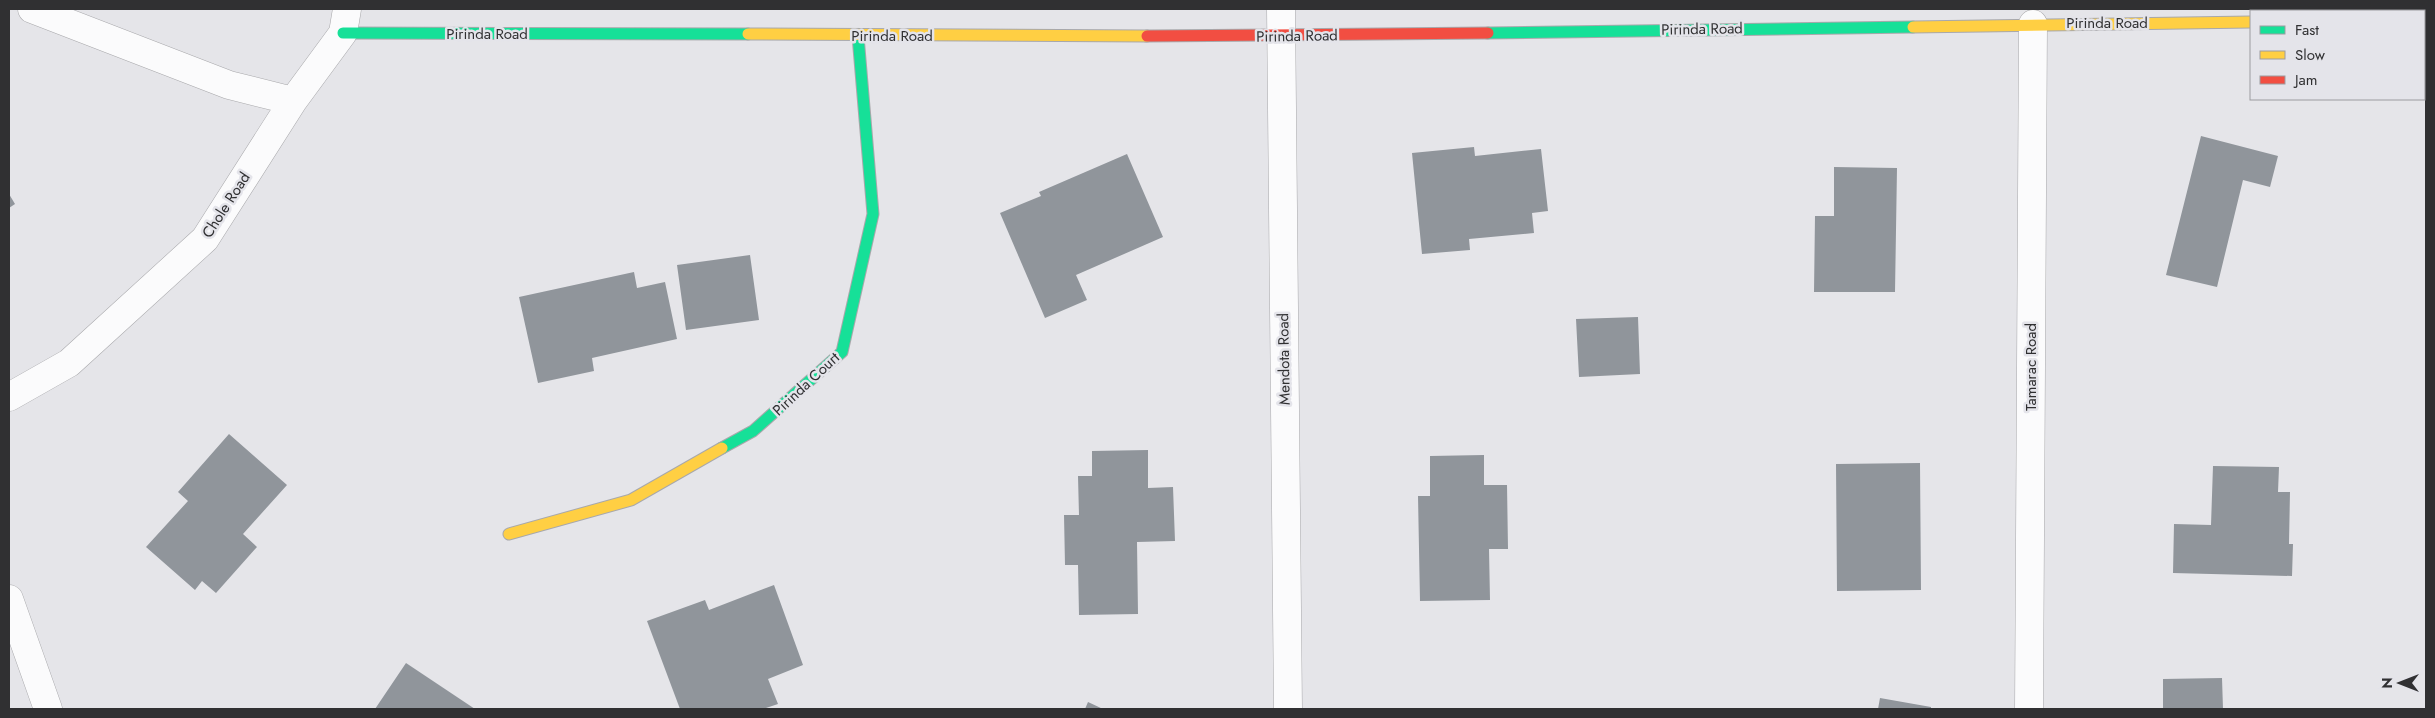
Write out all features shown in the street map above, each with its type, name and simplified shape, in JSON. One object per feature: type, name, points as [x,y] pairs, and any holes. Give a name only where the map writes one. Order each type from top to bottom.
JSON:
[{"type":"street","points":[[32,9],[229,85],[292,100]]},
{"type":"street","name":"Mendota Road","points":[[1281,9],[1288,709]]},
{"type":"street","name":"Chole Road","points":[[9,397],[69,363],[205,239],[292,100],[345,21]]},
{"type":"street","name":"Pirinda Road","points":[[345,21],[858,36],[1281,36],[2250,22]]},
{"type":"street","name":"Tamarac Road","points":[[2029,709],[2033,24]]},
{"type":"street","name":"Pirinda Court","points":[[509,534],[631,500],[639,496],[753,431],[842,352],[873,214],[858,36]]},
{"type":"street","points":[[9,599],[48,709]]},
{"type":"building","points":[[2201,136],[2278,156],[2270,187],[2243,180],[2217,287],[2166,275]]},
{"type":"building","points":[[1474,147],[1475,156],[1541,149],[1548,211],[1532,213],[1534,233],[1469,239],[1470,250],[1422,254],[1412,153]]},
{"type":"building","points":[[1127,154],[1163,237],[1076,275],[1087,300],[1045,318],[1000,213],[1041,196],[1039,192]]},
{"type":"building","points":[[1834,167],[1897,168],[1895,292],[1814,292],[1815,216],[1834,216]]},
{"type":"building","points":[[9,194],[15,204],[9,208]]},
{"type":"building","points":[[750,255],[759,320],[686,330],[677,265]]},
{"type":"building","points":[[634,272],[637,288],[665,282],[677,339],[592,358],[594,371],[538,383],[519,297]]},
{"type":"building","points":[[1638,317],[1640,374],[1579,377],[1576,319]]},
{"type":"building","points":[[229,434],[287,485],[243,534],[257,547],[216,593],[202,581],[195,590],[146,547],[188,501],[178,492]]},
{"type":"building","points":[[1148,450],[1148,488],[1173,487],[1175,541],[1137,542],[1138,614],[1079,615],[1078,565],[1065,565],[1064,515],[1079,515],[1078,476],[1092,476],[1092,451]]},
{"type":"building","points":[[1484,455],[1484,485],[1507,485],[1508,549],[1489,549],[1490,600],[1420,601],[1418,496],[1430,496],[1430,456]]},
{"type":"building","points":[[1920,463],[1921,590],[1837,591],[1836,464]]},
{"type":"building","points":[[2213,466],[2279,467],[2278,492],[2290,492],[2289,544],[2293,544],[2292,576],[2173,573],[2174,524],[2211,525]]},
{"type":"building","points":[[774,585],[803,665],[768,679],[778,704],[763,709],[680,709],[647,621],[705,600],[709,610]]},
{"type":"building","points":[[406,663],[475,709],[375,709]]},
{"type":"building","points":[[2222,678],[2223,709],[2163,709],[2163,679]]},
{"type":"building","points":[[1880,698],[1931,707],[1931,709],[1878,709]]},
{"type":"building","points":[[1088,702],[1103,709],[1085,709]]},
{"type":"traffic: fast","points":[[1488,33],[1913,27]]},
{"type":"traffic: fast","points":[[343,33],[748,34]]},
{"type":"traffic: fast","points":[[722,448],[753,431],[842,352],[873,214],[858,36]]},
{"type":"traffic: slow","points":[[1913,27],[2250,22]]},
{"type":"traffic: slow","points":[[748,34],[1147,36]]},
{"type":"traffic: slow","points":[[509,534],[631,500],[722,448]]},
{"type":"traffic: jam","points":[[1147,36],[1488,33]]}]
